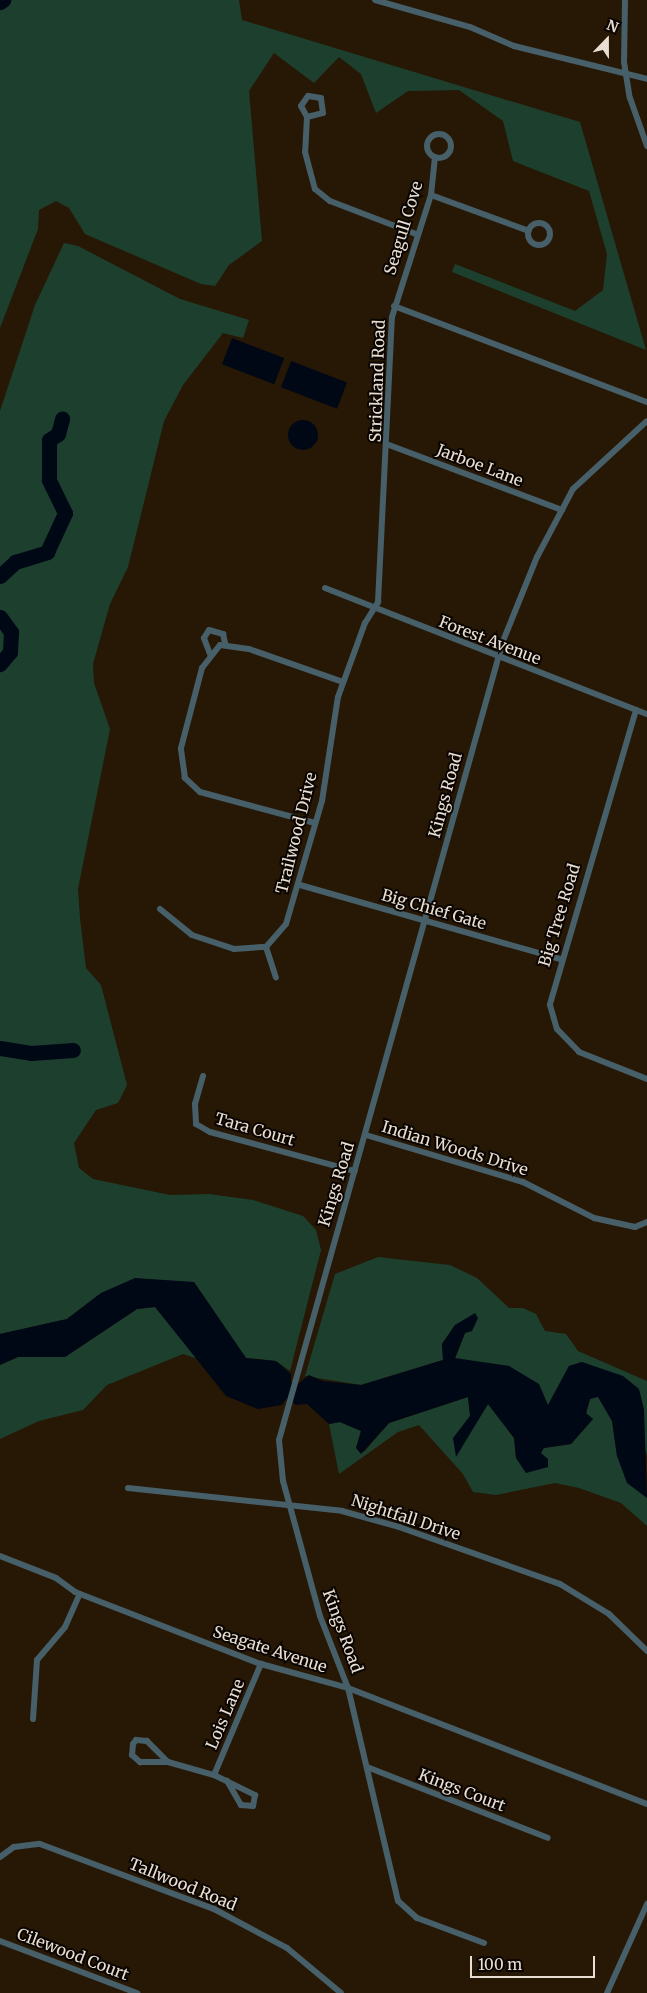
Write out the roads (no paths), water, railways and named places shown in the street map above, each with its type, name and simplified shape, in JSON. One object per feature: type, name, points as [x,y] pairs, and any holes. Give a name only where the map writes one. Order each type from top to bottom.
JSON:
[{"type":"street","points":[[376,0],[626,77],[647,79]]},
{"type":"street","points":[[625,0],[626,77],[647,146]]},
{"type":"street","points":[[307,117],[305,152],[315,189],[330,201],[416,234]]},
{"type":"street","name":"Seagull Cove","points":[[394,306],[430,195],[435,157]]},
{"type":"street","points":[[430,195],[529,231]]},
{"type":"street","name":"Strickland Road","points":[[376,608],[388,445],[394,306],[647,402]]},
{"type":"street","name":"Kings Road","points":[[484,1943],[403,1909],[348,1688],[320,1616],[290,1505],[278,1452],[295,1380],[366,1135],[498,658],[537,557],[562,510],[583,477],[647,421]]},
{"type":"street","name":"Jarboe Lane","points":[[388,445],[562,510]]},
{"type":"street","name":"Forest Avenue","points":[[325,588],[498,658],[647,714]]},
{"type":"street","name":"Trailwood Drive","points":[[266,947],[286,924],[300,885],[315,823],[343,682],[365,623],[376,608]]},
{"type":"street","points":[[210,654],[204,638],[209,630],[217,629],[225,643],[343,682]]},
{"type":"street","points":[[225,643],[210,654],[197,684],[181,748],[186,778],[208,796],[315,823]]},
{"type":"street","name":"Big Tree Road","points":[[636,710],[560,959],[550,1005],[566,1041],[591,1059],[647,1079]]},
{"type":"street","name":"Big Chief Gate","points":[[300,885],[560,959]]},
{"type":"street","points":[[160,908],[178,926],[215,945],[251,950],[266,947],[276,977]]},
{"type":"street","name":"Tara Court","points":[[204,1076],[195,1104],[196,1124],[210,1132],[355,1171]]},
{"type":"street","name":"Indian Woods Drive","points":[[366,1135],[523,1182],[594,1218],[635,1227],[647,1222]]},
{"type":"street","name":"Nightfall Drive","points":[[128,1488],[342,1511],[390,1525],[560,1584],[610,1614],[647,1651]]},
{"type":"street","name":"Seagate Avenue","points":[[0,1556],[56,1578],[80,1594],[261,1664],[348,1688],[647,1804]]},
{"type":"street","points":[[33,1720],[37,1660],[64,1627],[80,1594]]},
{"type":"street","name":"Lois Lane","points":[[214,1775],[261,1664]]},
{"type":"street","name":"Lois Lane","points":[[168,1762],[147,1741],[136,1740],[133,1744],[135,1759],[168,1762],[214,1775],[227,1781],[255,1794],[253,1806],[241,1805],[227,1781]]},
{"type":"street","name":"Kings Court","points":[[367,1767],[548,1838]]},
{"type":"street","name":"Tallwood Road","points":[[0,1857],[14,1846],[40,1844],[214,1909],[287,1948],[341,1993]]},
{"type":"street","points":[[607,1993],[647,1904]]},
{"type":"street","name":"Cilewood Court","points":[[0,1941],[137,1993]]},
{"type":"waterway","points":[[0,576],[15,562],[47,552],[65,513],[49,480],[49,440],[58,434],[62,419]]},
{"type":"waterway","points":[[0,617],[11,632],[10,652],[0,664]]},
{"type":"waterway","points":[[0,1048],[31,1053],[73,1050]]}]
